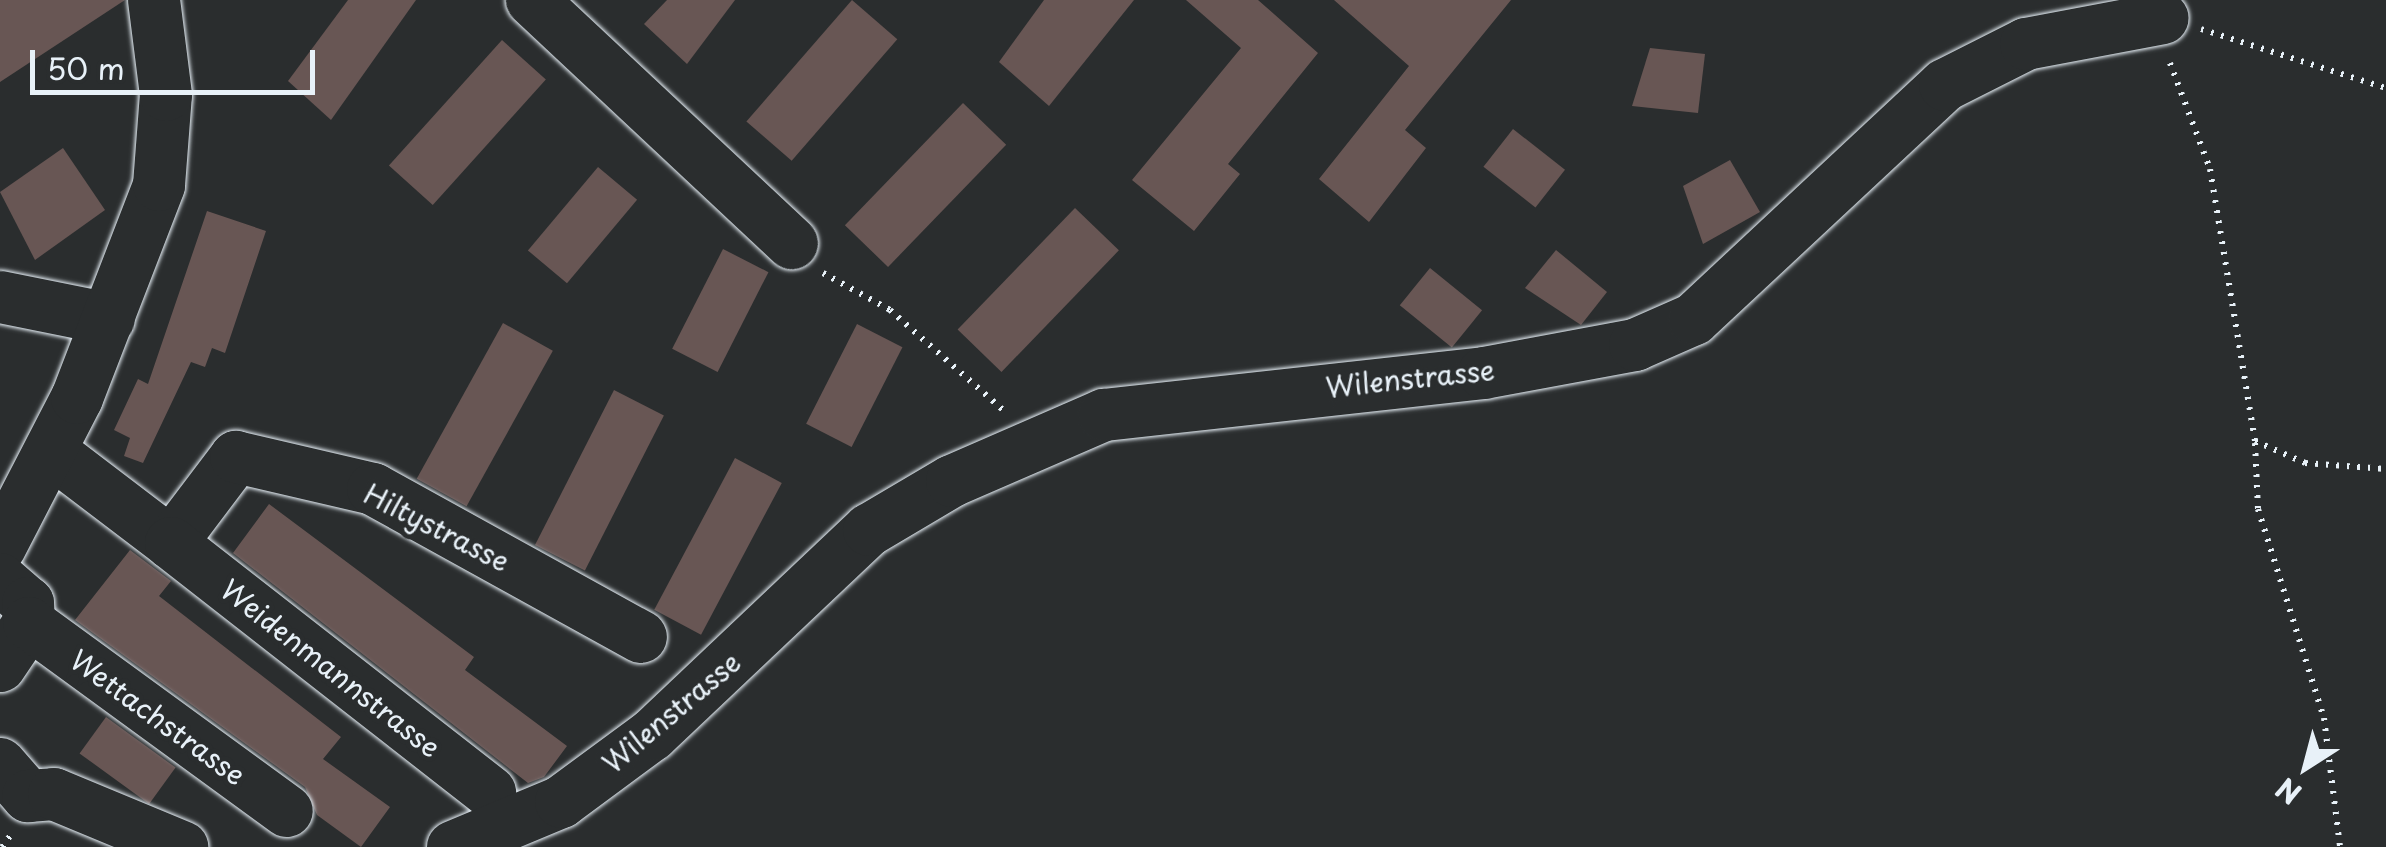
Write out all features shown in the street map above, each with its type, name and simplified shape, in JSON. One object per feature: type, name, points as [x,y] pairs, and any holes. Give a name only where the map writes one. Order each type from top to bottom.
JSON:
[{"type":"street","points":[[0,547],[53,453],[158,185],[166,95],[154,0]]},
{"type":"street","points":[[532,0],[792,243]]},
{"type":"street","name":"Wilenstrasse","points":[[453,847],[561,802],[652,735],[869,530],[1037,441],[1104,415],[1181,402],[1484,373],[1635,345],[1694,319],[1945,85],[2026,44],[2151,9]]},
{"type":"street","points":[[0,297],[108,319]]},
{"type":"street","points":[[53,453],[171,543]]},
{"type":"street","name":"Hiltystrasse","points":[[171,543],[236,457],[372,488],[641,637]]},
{"type":"street","name":"Weidenmannstrasse","points":[[171,543],[490,792]]},
{"type":"street","points":[[0,579],[28,603],[29,622],[0,666]]},
{"type":"street","name":"Wettachstrasse","points":[[29,622],[286,811]]},
{"type":"street","points":[[0,764],[28,796],[54,794],[182,847]]},
{"type":"path","points":[[2151,9],[2386,88]]},
{"type":"path","points":[[2151,9],[2210,168],[2255,442],[2258,508],[2324,718],[2340,847]]},
{"type":"path","points":[[792,243],[830,279],[890,310],[1037,441]]},
{"type":"path","points":[[2255,442],[2305,463],[2386,469]]},
{"type":"building","points":[[0,0],[125,0],[0,82]]},
{"type":"building","points":[[348,0],[416,0],[331,120],[288,81]]},
{"type":"building","points":[[667,0],[735,0],[687,64],[644,24]]},
{"type":"building","points":[[852,0],[897,39],[792,161],[746,122]]},
{"type":"building","points":[[1044,0],[1134,0],[1049,106],[999,62]]},
{"type":"building","points":[[1186,0],[1258,0],[1318,53],[1228,164],[1240,174],[1194,231],[1132,180],[1241,48]]},
{"type":"building","points":[[1334,0],[1511,0],[1405,130],[1426,148],[1369,222],[1319,179],[1409,66]]},
{"type":"building","points":[[502,40],[546,79],[433,205],[389,166]]},
{"type":"building","points":[[1650,48],[1705,54],[1698,113],[1632,106]]},
{"type":"building","points":[[963,103],[1006,145],[888,267],[845,225]]},
{"type":"building","points":[[1513,129],[1565,170],[1535,207],[1483,167]]},
{"type":"building","points":[[63,148],[105,210],[35,260],[0,192]]},
{"type":"building","points":[[1730,160],[1760,212],[1703,244],[1683,186]]},
{"type":"building","points":[[598,167],[637,200],[567,283],[528,250]]},
{"type":"building","points":[[1075,208],[1119,250],[1001,372],[958,330]]},
{"type":"building","points":[[207,211],[266,231],[225,353],[212,348],[205,367],[191,362],[143,463],[124,456],[130,438],[114,430],[138,379],[148,384]]},
{"type":"building","points":[[723,249],[768,272],[718,372],[672,349]]},
{"type":"building","points":[[1556,250],[1607,292],[1581,325],[1525,288]]},
{"type":"building","points":[[1430,268],[1482,310],[1452,347],[1400,305]]},
{"type":"building","points":[[503,323],[553,351],[467,506],[417,479]]},
{"type":"building","points":[[857,324],[902,347],[852,447],[806,424]]},
{"type":"building","points":[[614,390],[664,415],[585,570],[535,545]]},
{"type":"building","points":[[735,458],[782,483],[701,635],[654,610]]},
{"type":"building","points":[[269,504],[474,657],[465,670],[567,746],[544,777],[528,783],[233,553]]},
{"type":"building","points":[[130,550],[171,581],[159,596],[341,737],[323,759],[390,807],[361,847],[317,815],[305,787],[75,620]]},
{"type":"building","points":[[106,717],[176,768],[149,804],[80,753]]}]
